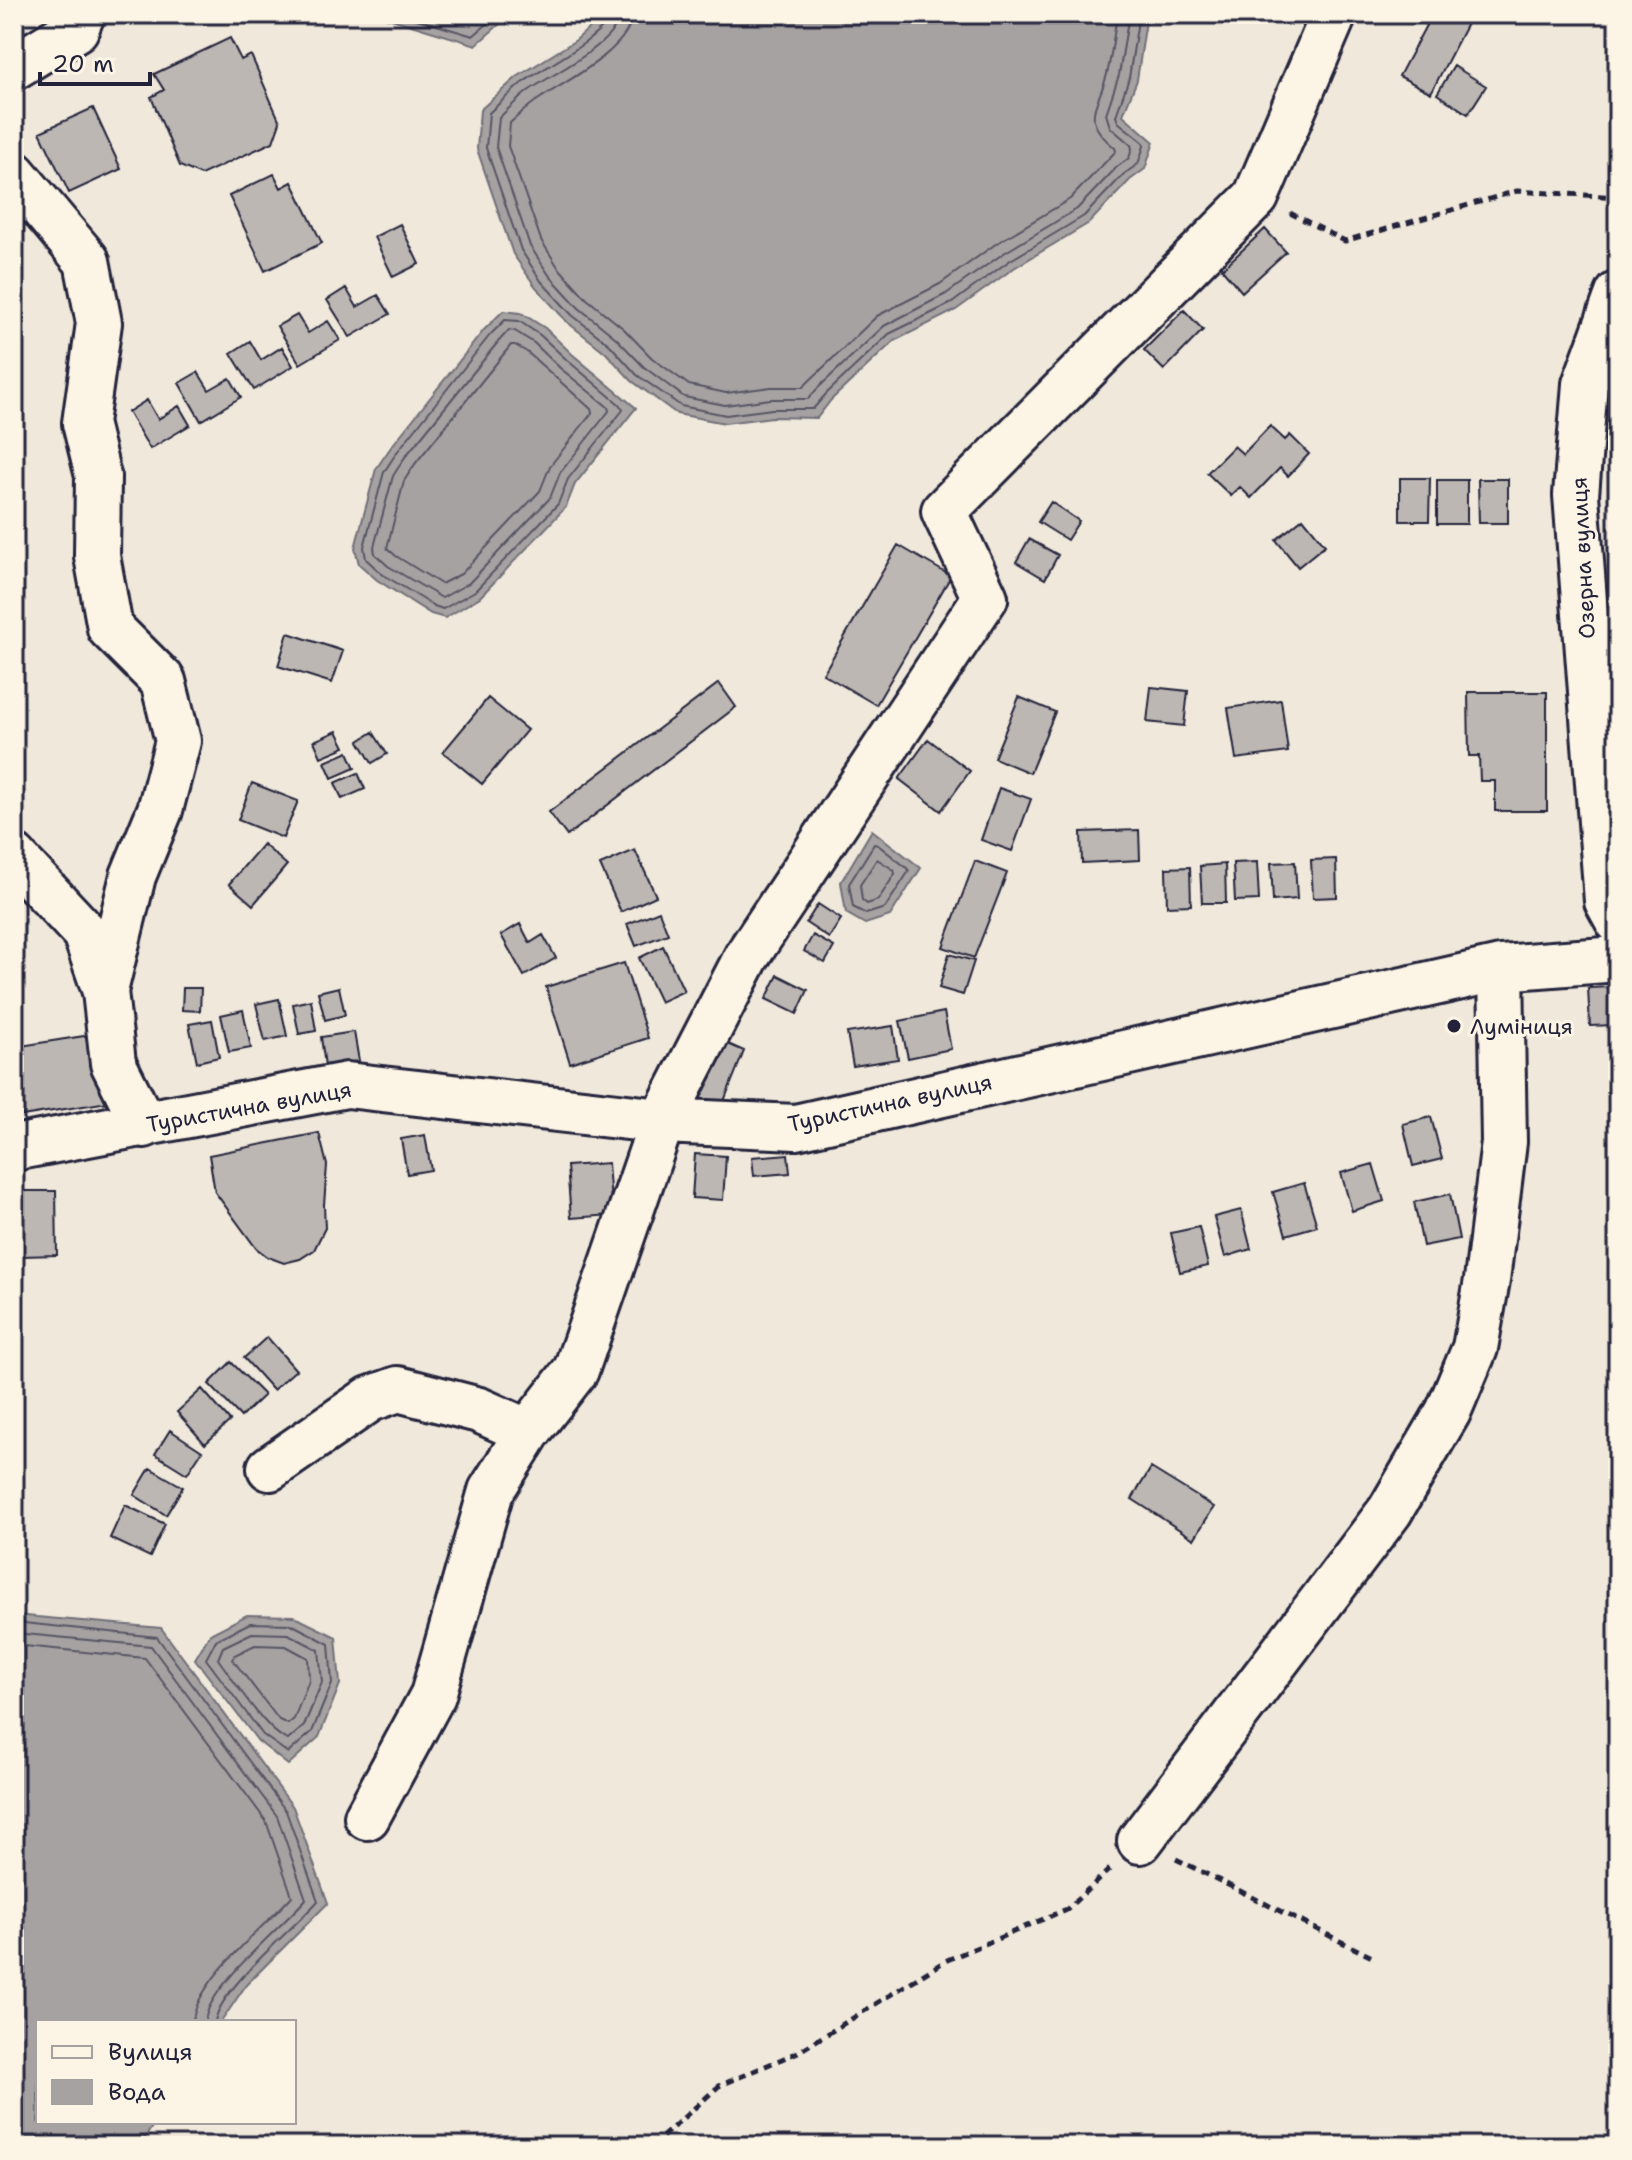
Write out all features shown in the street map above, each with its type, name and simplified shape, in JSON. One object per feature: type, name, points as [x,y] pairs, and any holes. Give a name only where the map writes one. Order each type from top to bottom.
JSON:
[{"type":"street","points":[[14,67],[76,29],[82,14]]},
{"type":"street","points":[[367,1817],[433,1695],[491,1491],[528,1432],[576,1370],[662,1121],[747,956],[985,598],[944,511],[1256,197],[1334,14]]},
{"type":"street","points":[[14,174],[87,261],[99,323],[85,423],[98,476],[97,556],[110,628],[163,681],[178,741],[160,810],[133,876],[105,991]]},
{"type":"street","name":"Озерна вулиця","points":[[1618,294],[1585,384],[1576,495],[1607,901],[1618,921]]},
{"type":"street","points":[[14,857],[85,933],[105,991],[113,1063],[144,1125]]},
{"type":"street","name":"Туристична вулиця","points":[[14,1148],[347,1085],[662,1121],[796,1127],[1501,968],[1618,959]]},
{"type":"street","points":[[1140,1841],[1390,1511],[1448,1412],[1475,1348],[1487,1280],[1504,1142],[1501,968]]},
{"type":"street","points":[[270,1468],[370,1399],[398,1389],[479,1410],[528,1432]]},
{"type":"path","points":[[1256,197],[1345,241],[1517,191],[1618,197]]},
{"type":"path","points":[[652,2146],[719,2086],[798,2052],[945,1961],[1067,1909],[1140,1841],[1372,1957]]},
{"type":"water","points":[[375,14],[511,14],[476,45]]},
{"type":"water","points":[[605,14],[1147,14],[1137,80],[1123,115],[1154,142],[1145,169],[1130,180],[1089,223],[1014,268],[956,310],[894,341],[831,400],[817,418],[772,417],[725,423],[677,414],[632,381],[605,352],[567,322],[535,286],[513,254],[477,149],[480,110],[517,77],[576,40]]},
{"type":"water","points":[[503,311],[521,313],[545,328],[636,408],[575,484],[566,507],[480,597],[445,618],[431,614],[377,580],[359,564],[355,548],[376,469],[484,330]]},
{"type":"water","points":[[872,830],[921,868],[890,916],[865,924],[846,913],[841,882]]},
{"type":"water","points":[[14,1615],[161,1628],[293,1807],[328,1903],[246,1985],[222,2020],[36,2020],[36,2124],[154,2124],[143,2141],[14,2146]]},
{"type":"water","points":[[247,1615],[293,1616],[336,1637],[340,1684],[319,1737],[288,1765],[258,1741],[195,1659],[210,1634]]},
{"type":"building","points":[[1432,14],[1472,14],[1431,93],[1399,76]]},
{"type":"building","points":[[230,38],[241,60],[251,55],[280,122],[273,142],[201,175],[180,166],[151,97],[164,90],[154,74]]},
{"type":"building","points":[[1454,66],[1486,86],[1468,114],[1437,94]]},
{"type":"building","points":[[93,108],[121,169],[69,193],[40,132]]},
{"type":"building","points":[[274,174],[281,188],[292,182],[322,243],[265,271],[229,196]]},
{"type":"building","points":[[400,224],[419,264],[393,277],[374,237]]},
{"type":"building","points":[[1265,229],[1286,252],[1242,292],[1222,269]]},
{"type":"building","points":[[346,288],[357,307],[378,295],[390,314],[350,337],[327,300]]},
{"type":"building","points":[[1184,310],[1203,330],[1164,370],[1144,350]]},
{"type":"building","points":[[297,315],[308,333],[328,321],[340,340],[300,364],[277,326]]},
{"type":"building","points":[[250,341],[261,360],[282,347],[293,366],[254,390],[231,353]]},
{"type":"building","points":[[198,372],[209,390],[230,378],[241,397],[201,421],[179,383]]},
{"type":"building","points":[[147,400],[158,419],[179,406],[190,425],[150,449],[128,412]]},
{"type":"building","points":[[1270,426],[1285,440],[1290,435],[1309,454],[1288,476],[1280,468],[1251,498],[1240,487],[1231,496],[1207,473],[1234,446],[1243,454]]},
{"type":"building","points":[[1400,478],[1430,478],[1429,521],[1400,521]]},
{"type":"building","points":[[1478,479],[1508,479],[1508,523],[1479,523]]},
{"type":"building","points":[[1437,480],[1467,480],[1467,524],[1437,524]]},
{"type":"building","points":[[1051,502],[1079,521],[1067,540],[1038,522]]},
{"type":"building","points":[[1303,518],[1325,545],[1298,567],[1276,540]]},
{"type":"building","points":[[1029,539],[1058,555],[1045,579],[1016,562]]},
{"type":"building","points":[[898,545],[951,576],[876,705],[823,674]]},
{"type":"building","points":[[288,633],[343,651],[332,683],[278,666]]},
{"type":"building","points":[[719,683],[736,707],[567,836],[549,812]]},
{"type":"building","points":[[1151,687],[1188,691],[1184,726],[1147,722]]},
{"type":"building","points":[[1468,692],[1547,692],[1547,811],[1495,811],[1495,781],[1480,781],[1479,756],[1469,756]]},
{"type":"building","points":[[1019,697],[1055,712],[1030,773],[994,758]]},
{"type":"building","points":[[488,698],[527,730],[482,784],[443,752]]},
{"type":"building","points":[[1281,700],[1288,752],[1236,759],[1228,708]]},
{"type":"building","points":[[337,731],[345,747],[321,757],[314,741]]},
{"type":"building","points":[[373,732],[387,754],[372,763],[359,741]]},
{"type":"building","points":[[928,739],[970,771],[941,811],[899,779]]},
{"type":"building","points":[[348,752],[355,768],[332,778],[325,762]]},
{"type":"building","points":[[358,773],[365,789],[342,799],[335,783]]},
{"type":"building","points":[[252,783],[298,801],[283,838],[238,820]]},
{"type":"building","points":[[999,788],[1031,799],[1012,851],[981,840]]},
{"type":"building","points":[[1139,830],[1140,860],[1082,863],[1081,832]]},
{"type":"building","points":[[263,844],[287,865],[253,905],[229,884]]},
{"type":"building","points":[[635,850],[656,896],[621,912],[600,865]]},
{"type":"building","points":[[1336,859],[1337,897],[1313,898],[1311,860]]},
{"type":"building","points":[[975,861],[1007,873],[974,958],[943,947]]},
{"type":"building","points":[[1257,862],[1259,900],[1235,901],[1233,863]]},
{"type":"building","points":[[1295,862],[1297,899],[1273,901],[1271,863]]},
{"type":"building","points":[[1225,864],[1226,903],[1202,903],[1200,866]]},
{"type":"building","points":[[1190,867],[1191,905],[1167,906],[1166,868]]},
{"type":"building","points":[[755,900],[768,908],[745,944],[732,935]]},
{"type":"building","points":[[818,904],[841,919],[829,938],[806,923]]},
{"type":"building","points":[[659,911],[668,934],[636,946],[627,924]]},
{"type":"building","points":[[520,924],[530,943],[543,935],[556,958],[524,976],[501,935]]},
{"type":"building","points":[[813,935],[834,947],[825,963],[804,951]]},
{"type":"building","points":[[663,946],[684,991],[660,1002],[639,958]]},
{"type":"building","points":[[949,954],[974,961],[963,995],[939,988]]},
{"type":"building","points":[[624,963],[648,1038],[570,1063],[546,987]]},
{"type":"building","points":[[778,975],[808,990],[797,1014],[766,999]]},
{"type":"building","points":[[339,987],[345,1015],[325,1020],[318,992]]},
{"type":"building","points":[[1613,987],[1615,1025],[1590,1026],[1588,988]]},
{"type":"building","points":[[183,988],[201,988],[200,1011],[182,1010]]},
{"type":"building","points":[[279,999],[287,1036],[265,1041],[256,1004]]},
{"type":"building","points":[[311,1000],[316,1031],[299,1034],[293,1004]]},
{"type":"building","points":[[243,1010],[251,1048],[229,1052],[221,1015]]},
{"type":"building","points":[[944,1012],[951,1049],[908,1058],[900,1021]]},
{"type":"building","points":[[212,1020],[219,1057],[197,1062],[189,1024]]},
{"type":"building","points":[[893,1026],[898,1059],[853,1066],[847,1033]]},
{"type":"building","points":[[354,1032],[359,1061],[325,1066],[321,1037]]},
{"type":"building","points":[[97,1034],[108,1102],[22,1116],[14,1047]]},
{"type":"building","points":[[719,1040],[744,1051],[718,1116],[693,1106]]},
{"type":"building","points":[[1431,1117],[1442,1159],[1413,1166],[1403,1124]]},
{"type":"building","points":[[319,1133],[327,1165],[325,1228],[314,1250],[300,1259],[284,1263],[256,1248],[215,1192],[209,1155]]},
{"type":"building","points":[[425,1135],[431,1170],[407,1174],[401,1139]]},
{"type":"building","points":[[695,1154],[726,1156],[723,1200],[692,1198]]},
{"type":"building","points":[[788,1154],[790,1173],[754,1176],[752,1157]]},
{"type":"building","points":[[608,1163],[612,1215],[571,1218],[567,1166]]},
{"type":"building","points":[[1373,1164],[1384,1201],[1352,1211],[1341,1173]]},
{"type":"building","points":[[1304,1183],[1317,1226],[1286,1235],[1273,1192]]},
{"type":"building","points":[[21,1191],[56,1191],[57,1255],[22,1256]]},
{"type":"building","points":[[1450,1194],[1459,1239],[1423,1246],[1414,1202]]},
{"type":"building","points":[[1241,1210],[1251,1249],[1225,1257],[1214,1217]]},
{"type":"building","points":[[1199,1227],[1208,1266],[1180,1272],[1171,1233]]},
{"type":"building","points":[[267,1337],[296,1370],[273,1390],[244,1358]]},
{"type":"building","points":[[231,1362],[264,1395],[241,1417],[209,1384]]},
{"type":"building","points":[[202,1389],[230,1421],[205,1444],[177,1412]]},
{"type":"building","points":[[170,1430],[202,1451],[187,1474],[155,1454]]},
{"type":"building","points":[[150,1468],[183,1487],[166,1515],[134,1495]]},
{"type":"building","points":[[1151,1468],[1214,1507],[1194,1539],[1132,1499]]},
{"type":"building","points":[[125,1505],[165,1524],[150,1557],[110,1538]]},
{"type":"place","name":"Луміниця","points":[[1454,1026]]}]
